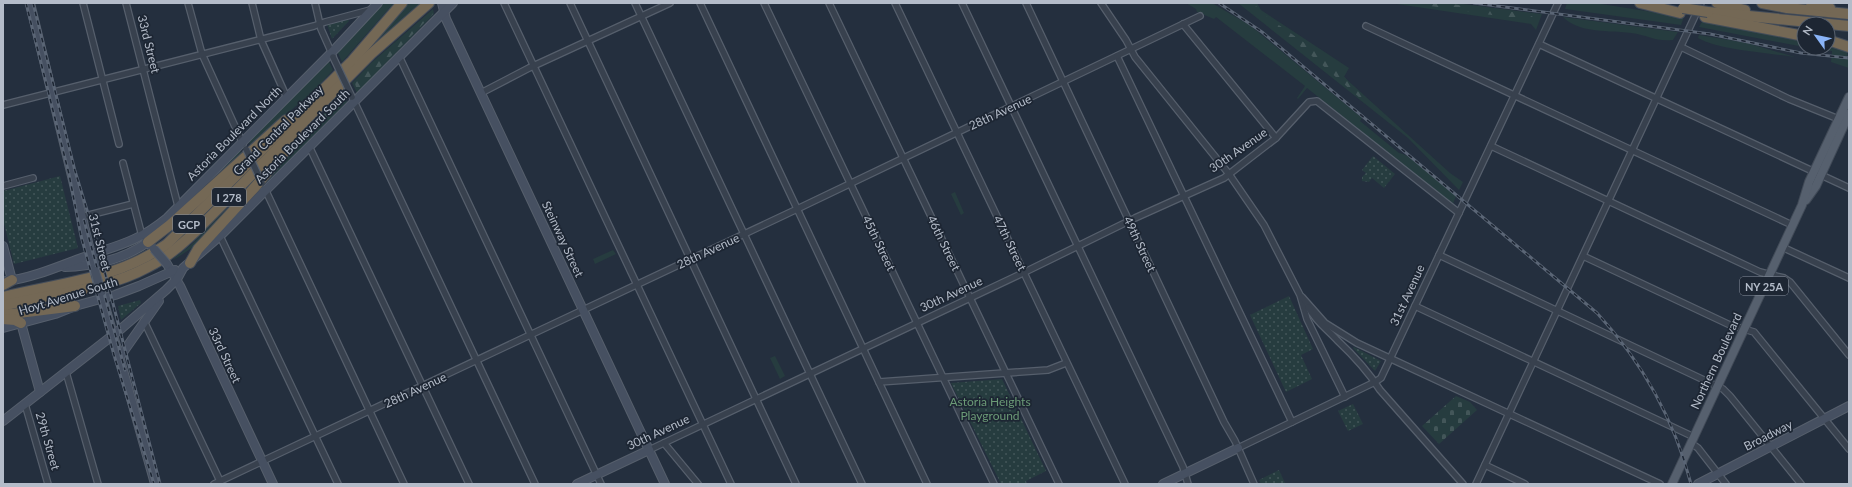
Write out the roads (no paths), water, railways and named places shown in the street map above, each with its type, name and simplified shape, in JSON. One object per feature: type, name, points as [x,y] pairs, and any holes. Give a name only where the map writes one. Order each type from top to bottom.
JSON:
[{"type":"highway","name":"Grand Central Parkway","points":[[3,298],[77,282],[116,271],[137,263],[160,250],[186,227],[333,80],[371,41],[402,3]]},
{"type":"highway","name":"Grand Central Parkway","points":[[3,306],[112,282],[130,276],[156,263],[189,237],[384,42],[429,3]]},
{"type":"highway","points":[[1641,3],[1706,14],[1796,33]]},
{"type":"highway","points":[[1717,3],[1792,19]]},
{"type":"highway","points":[[1762,3],[1787,8],[1849,13]]},
{"type":"highway","points":[[1815,4],[1849,13]]},
{"type":"highway","points":[[1706,14],[1792,19],[1849,26]]},
{"type":"highway","points":[[1836,37],[1849,38]]},
{"type":"highway","points":[[1836,43],[1849,47]]},
{"type":"highway","points":[[148,243],[170,225],[253,148],[333,80]]},
{"type":"highway","points":[[186,266],[198,249],[264,177],[333,92]]},
{"type":"highway","points":[[3,315],[75,306]]},
{"type":"highway","points":[[3,319],[15,320],[22,323]]},
{"type":"main road","name":"31st Street","points":[[30,3],[80,217],[112,336],[155,484]]},
{"type":"main road","name":"Astoria Boulevard North","points":[[6,282],[58,268],[93,264],[127,254],[148,243],[178,206],[244,145],[287,98],[332,55],[378,3]]},
{"type":"main road","name":"Astoria Boulevard South","points":[[3,421],[112,336],[166,290],[177,279],[186,266],[220,236],[264,187],[309,146],[353,99],[399,56],[443,8],[453,3]]},
{"type":"main road","name":"Steinway Street","points":[[443,8],[481,93],[665,484]]},
{"type":"main road","name":"Northern Boulevard","points":[[1672,484],[1792,225],[1845,119],[1849,96]]},
{"type":"main road","name":"33rd Street","points":[[148,243],[169,267],[177,279],[273,484]]},
{"type":"main road","points":[[3,246],[6,282]]},
{"type":"main road","name":"Hoyt Avenue South","points":[[3,328],[55,314],[101,296],[139,286],[169,267],[186,266]]},
{"type":"main road","points":[[119,358],[166,290]]},
{"type":"main road","points":[[22,323],[40,392]]},
{"type":"main road","name":"Broadway","points":[[1698,484],[1849,406]]},
{"type":"main road","name":"31st Avenue","points":[[1163,484],[1238,448]]},
{"type":"main road","name":"30th Avenue","points":[[578,484],[649,450]]},
{"type":"street","points":[[83,3],[119,144]]},
{"type":"street","name":"33rd Street","points":[[126,3],[178,206]]},
{"type":"street","points":[[188,3],[202,54],[404,484]]},
{"type":"street","points":[[252,3],[261,40],[287,98]]},
{"type":"street","points":[[315,3],[320,24],[332,55],[535,484]]},
{"type":"street","points":[[504,3],[731,484]]},
{"type":"street","points":[[570,3],[796,484]]},
{"type":"street","points":[[635,3],[862,484]]},
{"type":"street","points":[[481,93],[670,3]]},
{"type":"street","points":[[700,3],[927,484]]},
{"type":"street","name":"45th Street","points":[[764,3],[994,484]]},
{"type":"street","name":"46th Street","points":[[829,3],[1059,484]]},
{"type":"street","name":"47th Street","points":[[895,3],[1025,272],[1066,363],[1125,484]]},
{"type":"street","points":[[962,3],[1188,484]]},
{"type":"street","name":"49th Street","points":[[1026,3],[1254,484]]},
{"type":"street","points":[[1101,3],[1135,57],[1229,174],[1275,243],[1300,295],[1314,318],[1344,347],[1463,484]]},
{"type":"street","name":"31st Avenue","points":[[1238,448],[1345,397],[1381,378],[1558,3]]},
{"type":"street","points":[[1476,484],[1702,3]]},
{"type":"street","points":[[3,105],[261,40],[372,10]]},
{"type":"street","name":"28th Avenue","points":[[217,483],[904,159],[1200,16]]},
{"type":"street","points":[[1183,24],[1276,138]]},
{"type":"street","points":[[1366,26],[1792,225]]},
{"type":"street","points":[[1539,44],[1849,188]]},
{"type":"street","points":[[1681,47],[1790,99],[1845,119]]},
{"type":"street","points":[[399,56],[601,484]]},
{"type":"street","points":[[1117,56],[1292,422]]},
{"type":"street","name":"30th Avenue","points":[[649,450],[1229,174],[1276,138],[1309,102],[1317,101],[1459,213]]},
{"type":"street","points":[[309,146],[469,484]]},
{"type":"street","points":[[1491,146],[1760,272],[1770,274],[1790,282],[1849,355]]},
{"type":"street","points":[[123,163],[133,204],[148,243]]},
{"type":"street","points":[[3,186],[33,178]]},
{"type":"street","points":[[80,217],[133,204]]},
{"type":"street","points":[[220,236],[338,484]]},
{"type":"street","points":[[1782,247],[1849,278]]},
{"type":"street","points":[[1439,255],[1718,386],[1728,393],[1801,484]]},
{"type":"street","points":[[1583,256],[1730,325],[1756,333],[1849,449]]},
{"type":"street","points":[[1300,295],[1325,323],[1338,333],[1660,484]]},
{"type":"street","points":[[1300,295],[1307,319],[1345,397]]},
{"type":"street","points":[[1415,306],[1692,440],[1726,484]]},
{"type":"street","points":[[144,322],[217,483]]},
{"type":"street","points":[[879,382],[942,376],[1048,370],[1066,363]]},
{"type":"street","points":[[66,372],[98,484]]},
{"type":"street","name":"29th Street","points":[[25,404],[48,484]]},
{"type":"street","points":[[664,443],[698,484]]},
{"type":"street","points":[[1485,465],[1524,484]]},
{"type":"railway","points":[[26,3],[69,174],[81,236],[114,355],[154,484]]},
{"type":"railway","points":[[33,3],[75,171],[98,246],[160,484]]},
{"type":"railway","points":[[1219,3],[1262,32],[1597,313],[1629,352],[1655,393],[1676,437],[1691,484]]},
{"type":"railway","points":[[1474,3],[1710,34],[1801,53],[1849,58]]},
{"type":"railway","points":[[84,220],[125,370]]},
{"type":"park label","name":"Astoria Heights Playground","points":[[990,408]]}]
